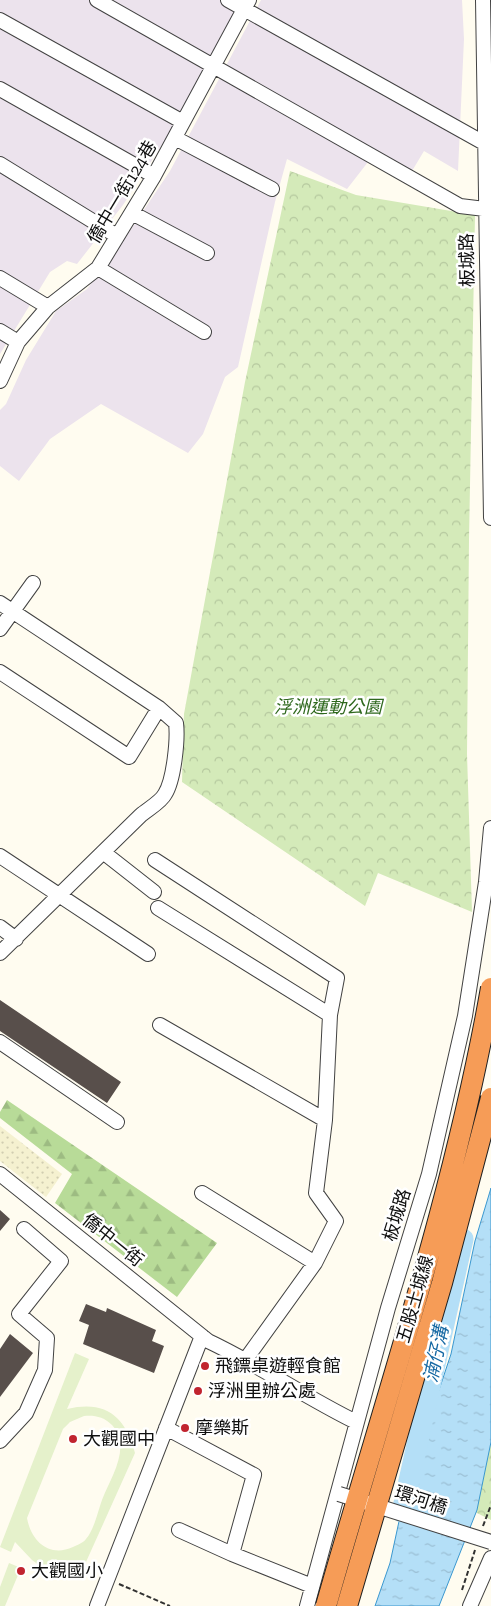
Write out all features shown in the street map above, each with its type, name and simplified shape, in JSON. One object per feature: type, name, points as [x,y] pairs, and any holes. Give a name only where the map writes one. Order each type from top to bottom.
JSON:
[{"type":"highway","name":"五股土城線","points":[[326,1606],[358,1501],[438,1215],[473,1082],[491,988]]},
{"type":"highway","name":"五股土城線","points":[[347,1606],[444,1274],[491,1098]]},
{"type":"street","points":[[97,0],[460,206],[485,209]]},
{"type":"street","points":[[228,0],[246,5],[484,143]]},
{"type":"street","name":"板城路","points":[[483,0],[485,209],[490,356],[488,455],[491,518]]},
{"type":"street","name":"僑中一街124巷","points":[[0,381],[18,342],[48,307],[98,268],[154,176],[246,5]]},
{"type":"street","points":[[0,20],[183,122]]},
{"type":"street","points":[[0,89],[154,176]]},
{"type":"street","points":[[175,138],[272,190]]},
{"type":"street","points":[[0,164],[117,236]]},
{"type":"street","points":[[132,213],[207,253]]},
{"type":"street","points":[[98,268],[204,332]]},
{"type":"street","points":[[0,278],[48,307]]},
{"type":"street","points":[[0,331],[18,342]]},
{"type":"street","points":[[0,629],[6,607],[33,583]]},
{"type":"street","points":[[0,953],[141,814],[165,794],[173,767],[177,735],[176,723],[159,708],[6,607]]},
{"type":"street","points":[[0,672],[129,757],[159,708]]},
{"type":"street","name":"板城路","points":[[307,1606],[339,1494],[356,1422],[429,1174],[467,1006],[486,882],[491,828]]},
{"type":"street","points":[[103,852],[154,892]]},
{"type":"street","points":[[0,856],[148,954]]},
{"type":"street","points":[[155,860],[336,978],[330,1015],[325,1120],[316,1193],[336,1221],[315,1263],[246,1359]]},
{"type":"street","points":[[158,908],[330,1015]]},
{"type":"street","points":[[0,927],[16,939]]},
{"type":"street","points":[[160,1025],[325,1120]]},
{"type":"street","points":[[0,1042],[117,1122]]},
{"type":"street","name":"僑中一街","points":[[0,1174],[202,1336],[293,1385],[322,1405],[356,1422]]},
{"type":"street","points":[[202,1193],[315,1263]]},
{"type":"street","points":[[0,1441],[26,1413],[45,1370],[47,1338],[19,1314],[61,1262],[24,1229]]},
{"type":"street","points":[[97,1606],[202,1336]]},
{"type":"street","points":[[166,1428],[254,1476],[232,1554]]},
{"type":"street","name":"環河橋","points":[[339,1494],[485,1540]]},
{"type":"street","points":[[179,1530],[232,1554],[312,1586]]},
{"type":"street","points":[[470,1606],[491,1558]]},
{"type":"path","points":[[460,1597],[485,1540],[491,1505]]},
{"type":"path","points":[[108,1576],[124,1586],[170,1606]]},
{"type":"shaded area","points":[[0,0],[241,0],[171,131],[123,205],[77,264],[67,261],[50,272],[0,354]]},
{"type":"shaded area","points":[[261,0],[462,0],[464,39],[458,171],[424,151],[406,181],[368,162],[347,189],[287,159],[275,202],[238,367],[225,377],[203,434],[188,453],[101,404],[50,439],[19,481],[0,466],[0,410],[6,404],[26,360],[56,311],[87,289],[123,241],[170,171]]},
{"type":"shaded area","points":[[0,1126],[62,1174],[46,1197],[0,1161]]},
{"type":"green space","name":"浮洲運動公園","points":[[290,171],[356,195],[475,215],[467,754],[472,912],[378,873],[365,906],[182,782],[184,714],[245,382]]},
{"type":"green space","points":[[7,1100],[217,1243],[177,1297],[55,1203],[72,1174],[0,1118],[0,1112]]},
{"type":"green space","points":[[75,1353],[89,1359],[67,1409],[93,1407],[103,1409],[112,1414],[126,1429],[135,1453],[86,1562],[67,1572],[54,1571],[43,1568],[32,1560],[15,1542],[11,1552],[0,1547]],"holes":[[[84,1416],[96,1416],[112,1425],[118,1434],[120,1443],[118,1462],[102,1500],[94,1526],[86,1539],[80,1544],[64,1550],[49,1549],[42,1545],[32,1534],[27,1518],[63,1429],[70,1422]]]},
{"type":"green space","points":[[491,1403],[491,1520],[473,1511]]},
{"type":"green space","points":[[9,1563],[21,1568],[5,1606],[0,1606],[0,1587]]},
{"type":"water","points":[[491,1188],[491,1442],[477,1510],[439,1606],[375,1606],[390,1563],[406,1489],[451,1354],[475,1241]]},
{"type":"building","points":[[0,1000],[121,1082],[107,1103],[0,1031]]},
{"type":"building","points":[[0,1210],[10,1219],[0,1231]]},
{"type":"building","points":[[86,1304],[106,1312],[107,1308],[156,1330],[152,1341],[164,1346],[154,1373],[83,1344],[89,1325],[79,1321]]},
{"type":"building","points":[[10,1334],[33,1353],[0,1397],[0,1349]]},
{"type":"waterway","name":"湳仔溝","points":[[402,1512],[463,1239]]},
{"type":"place","name":"飛鏢桌遊輕食館","points":[[205,1366]]},
{"type":"place","name":"浮洲里辦公處","points":[[198,1391]]},
{"type":"place","name":"摩樂斯","points":[[185,1428]]},
{"type":"place","name":"大觀國中","points":[[73,1439]]},
{"type":"place","name":"大觀國小","points":[[21,1571]]}]
